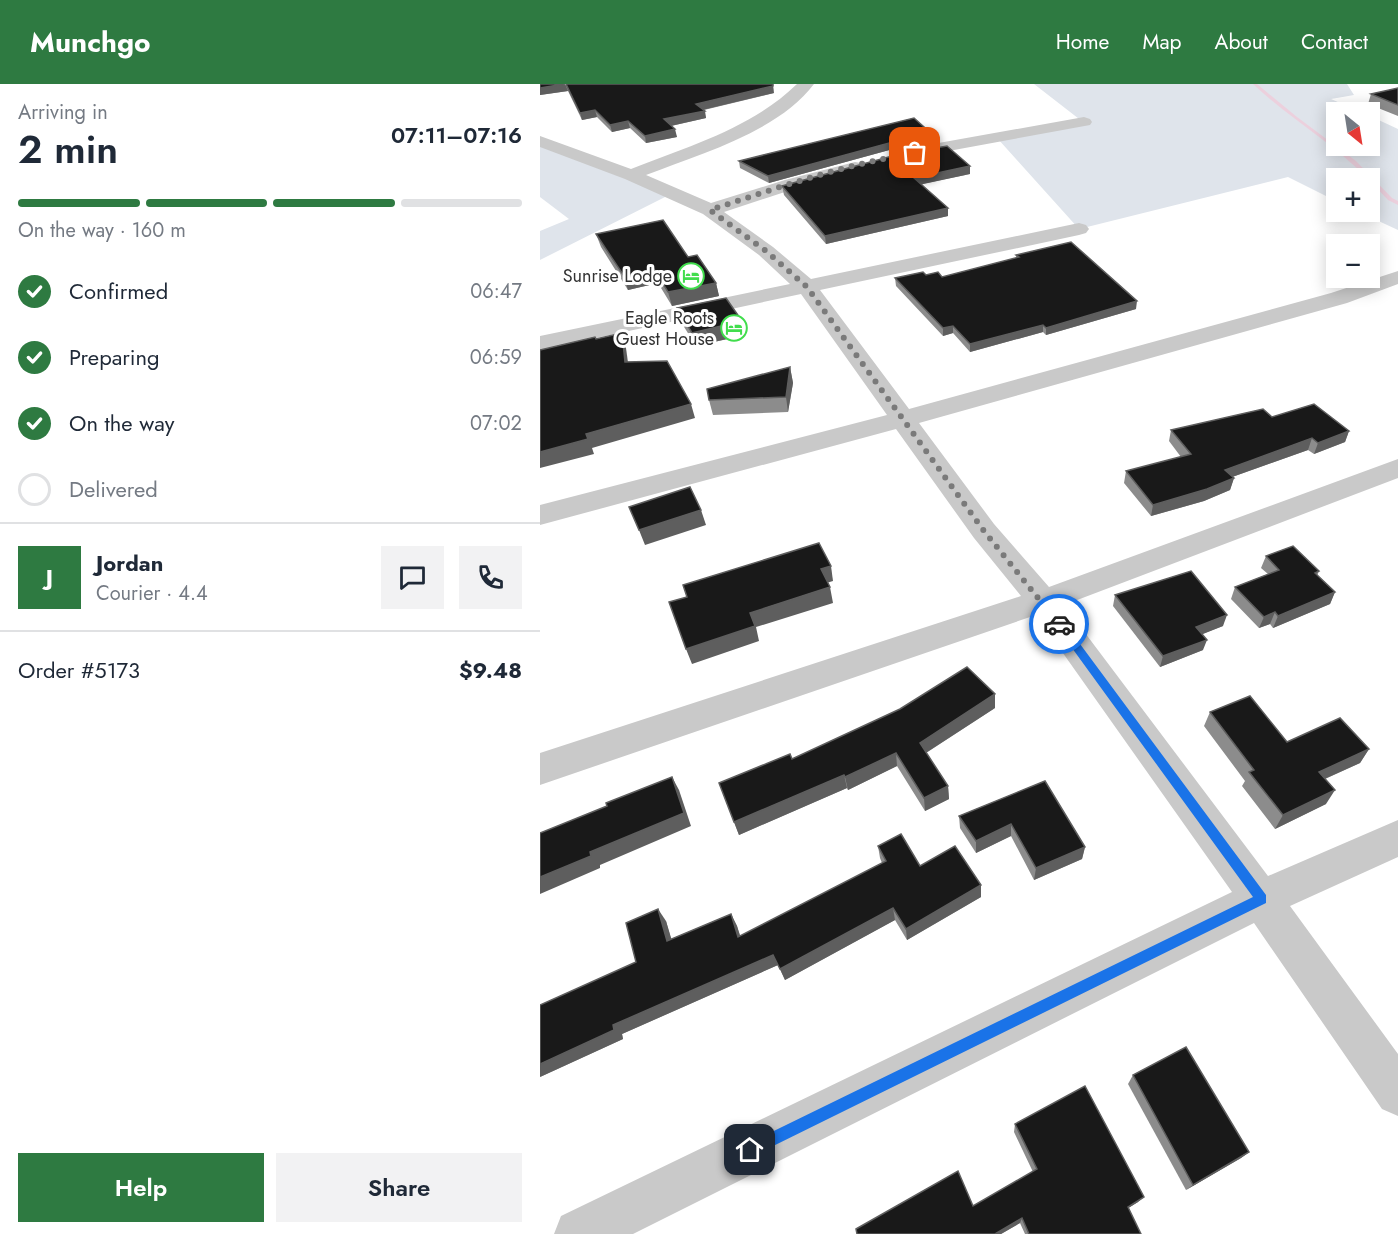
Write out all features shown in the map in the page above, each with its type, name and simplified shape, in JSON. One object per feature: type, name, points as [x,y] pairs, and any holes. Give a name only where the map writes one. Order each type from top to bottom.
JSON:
[{"type":"street","points":[[631,175],[735,134],[785,105],[806,84]]},
{"type":"street","points":[[710,210],[791,184],[877,161],[1084,122]]},
{"type":"street","points":[[540,141],[631,175],[710,210],[766,251],[807,287],[984,531],[1042,601],[1261,899],[1398,1093]]},
{"type":"street","points":[[540,343],[1079,229]]},
{"type":"street","points":[[540,515],[903,419],[1327,301],[1398,277]]},
{"type":"street","points":[[540,769],[1042,601],[1398,468]]},
{"type":"street","points":[[579,1234],[1261,899],[1398,838]]},
{"type":"shaded area","points":[[1034,84],[1347,84],[1354,95],[1331,99],[1338,102],[1326,102],[1326,156],[1380,156],[1380,121],[1398,129],[1398,230],[1380,222],[1380,168],[1326,168],[1326,196],[1288,177],[1079,229],[998,139],[1083,122]]},
{"type":"shaded area","points":[[540,141],[673,193],[540,260],[540,231],[569,219],[540,197]]},
{"type":"building","points":[[540,84],[564,84],[540,88]]},
{"type":"building","points":[[566,84],[773,84],[773,86],[696,104],[705,111],[664,119],[675,129],[645,136],[628,121],[610,125],[595,110],[580,113]]},
{"type":"building","points":[[1398,88],[1398,105],[1371,94]]},
{"type":"building","points":[[914,118],[933,135],[893,142],[768,176],[739,161]]},
{"type":"building","points":[[947,146],[970,166],[914,178],[948,208],[825,236],[782,186],[896,155]]},
{"type":"building","points":[[663,220],[688,257],[697,255],[716,283],[668,292],[654,269],[624,276],[596,234]]},
{"type":"building","points":[[1071,242],[1137,301],[1046,328],[1043,325],[970,344],[953,326],[943,328],[895,278],[923,272],[926,275],[938,272],[942,277],[1019,257],[1016,255]]},
{"type":"building","points":[[726,298],[742,321],[692,333],[677,308]]},
{"type":"building","points":[[622,333],[625,362],[667,361],[691,404],[586,434],[588,439],[540,452],[540,350]]},
{"type":"building","points":[[790,367],[786,397],[709,400],[707,389]]},
{"type":"building","points":[[1314,404],[1349,431],[1318,443],[1312,438],[1225,470],[1234,478],[1207,489],[1153,505],[1126,471],[1191,454],[1171,430],[1263,409],[1272,417]]},
{"type":"building","points":[[690,487],[701,510],[639,530],[629,507]]},
{"type":"building","points":[[819,543],[831,566],[821,569],[830,587],[750,613],[755,626],[686,649],[669,602],[687,597],[683,585]]},
{"type":"building","points":[[1293,546],[1319,571],[1315,573],[1335,592],[1278,616],[1275,612],[1264,617],[1235,587],[1279,570],[1266,556]]},
{"type":"building","points":[[1191,571],[1227,615],[1196,627],[1207,640],[1163,656],[1115,595]]},
{"type":"building","points":[[967,667],[995,694],[920,743],[948,786],[924,798],[896,753],[845,777],[844,775],[734,822],[719,783],[790,754],[792,759],[900,709]]},
{"type":"building","points":[[1250,696],[1287,742],[1340,718],[1369,749],[1319,772],[1335,790],[1283,815],[1249,772],[1254,770],[1210,712]]},
{"type":"building","points":[[672,777],[684,813],[590,852],[591,856],[540,877],[540,833],[607,806],[606,803]]},
{"type":"building","points":[[1045,781],[1085,847],[1036,868],[1011,824],[976,841],[959,816]]},
{"type":"building","points":[[901,834],[920,866],[955,846],[981,885],[906,929],[893,908],[780,969],[773,955],[613,1025],[614,1030],[540,1064],[540,1005],[636,962],[626,923],[658,909],[667,941],[731,914],[738,937],[886,861],[878,846]]},
{"type":"building","points":[[1186,1047],[1249,1152],[1193,1185],[1133,1075]]},
{"type":"building","points":[[1085,1086],[1144,1197],[1128,1207],[1141,1234],[1029,1234],[1022,1218],[995,1234],[857,1234],[856,1229],[958,1171],[973,1206],[1037,1169],[1015,1124]]},
{"type":"waterway","points":[[1255,84],[1295,118],[1354,162],[1390,199],[1398,203]]},
{"type":"way so far","points":[[915,153],[894,156],[791,184],[710,210],[766,251],[807,287],[984,531],[1059,624]]},
{"type":"place","name":"Sunrise Lodge","points":[[691,276]]},
{"type":"place","name":"Eagle Roots Guest House","points":[[734,328]]},
{"type":"route","points":[[750,1150],[1261,899],[1059,624]]}]
